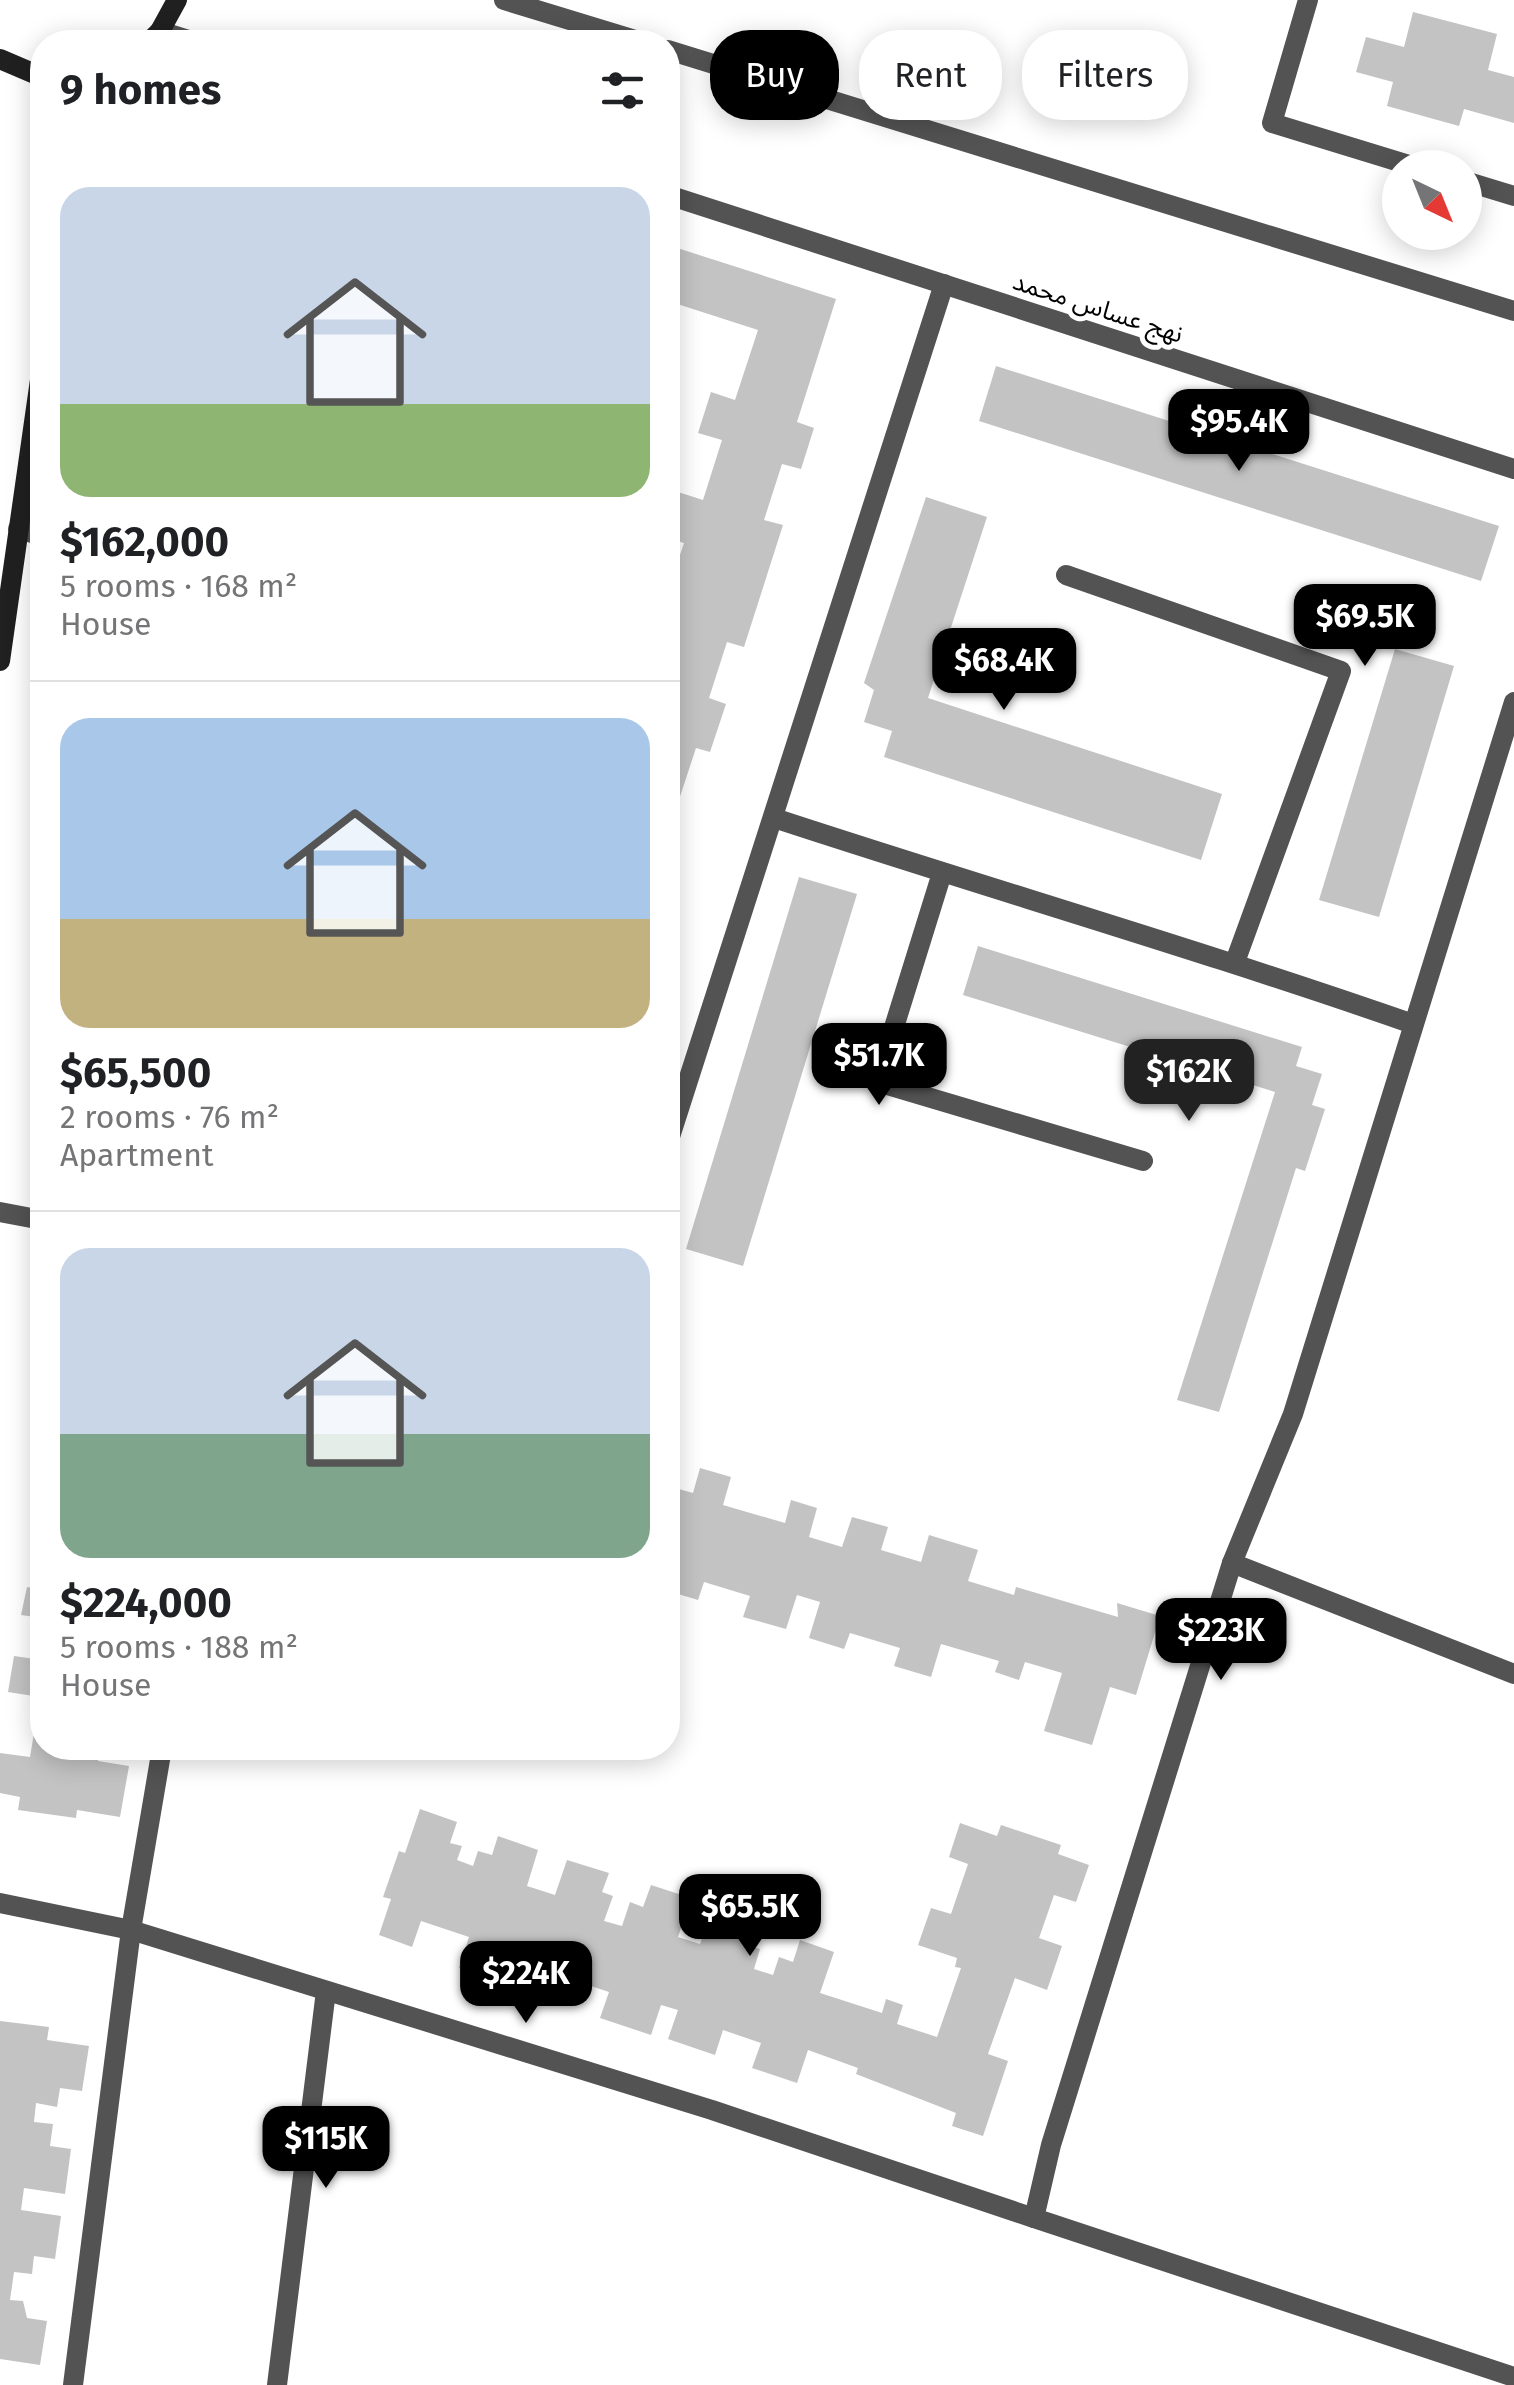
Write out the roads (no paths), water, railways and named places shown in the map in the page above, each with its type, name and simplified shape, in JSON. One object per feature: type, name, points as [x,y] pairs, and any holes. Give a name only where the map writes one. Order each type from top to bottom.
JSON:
[{"type":"main road","points":[[159,30],[177,0]]},
{"type":"main road","points":[[0,60],[30,72]]},
{"type":"main road","points":[[0,661],[30,448]]},
{"type":"street","points":[[504,0],[603,30]]},
{"type":"street","points":[[1308,0],[1272,123],[1382,157]]},
{"type":"street","points":[[680,54],[1514,311]]},
{"type":"street","points":[[1482,186],[1514,196]]},
{"type":"street","name":"نهج عساس محمد","points":[[680,199],[1514,469]]},
{"type":"street","points":[[680,1106],[944,284]]},
{"type":"street","points":[[18,529],[30,532]]},
{"type":"street","points":[[1066,574],[1340,671],[1235,962]]},
{"type":"street","points":[[1034,2218],[1050,2145],[1232,1563],[1293,1414],[1514,702]]},
{"type":"street","points":[[774,818],[1235,962],[1413,1024]]},
{"type":"street","points":[[942,873],[877,1082],[1143,1162]]},
{"type":"street","points":[[0,1212],[30,1218]]},
{"type":"street","points":[[1232,1563],[1514,1674]]},
{"type":"street","points":[[72,2385],[131,1930],[160,1760]]},
{"type":"street","points":[[0,1903],[131,1930],[712,2110],[1514,2377]]},
{"type":"street","points":[[277,2385],[326,1991]]}]
